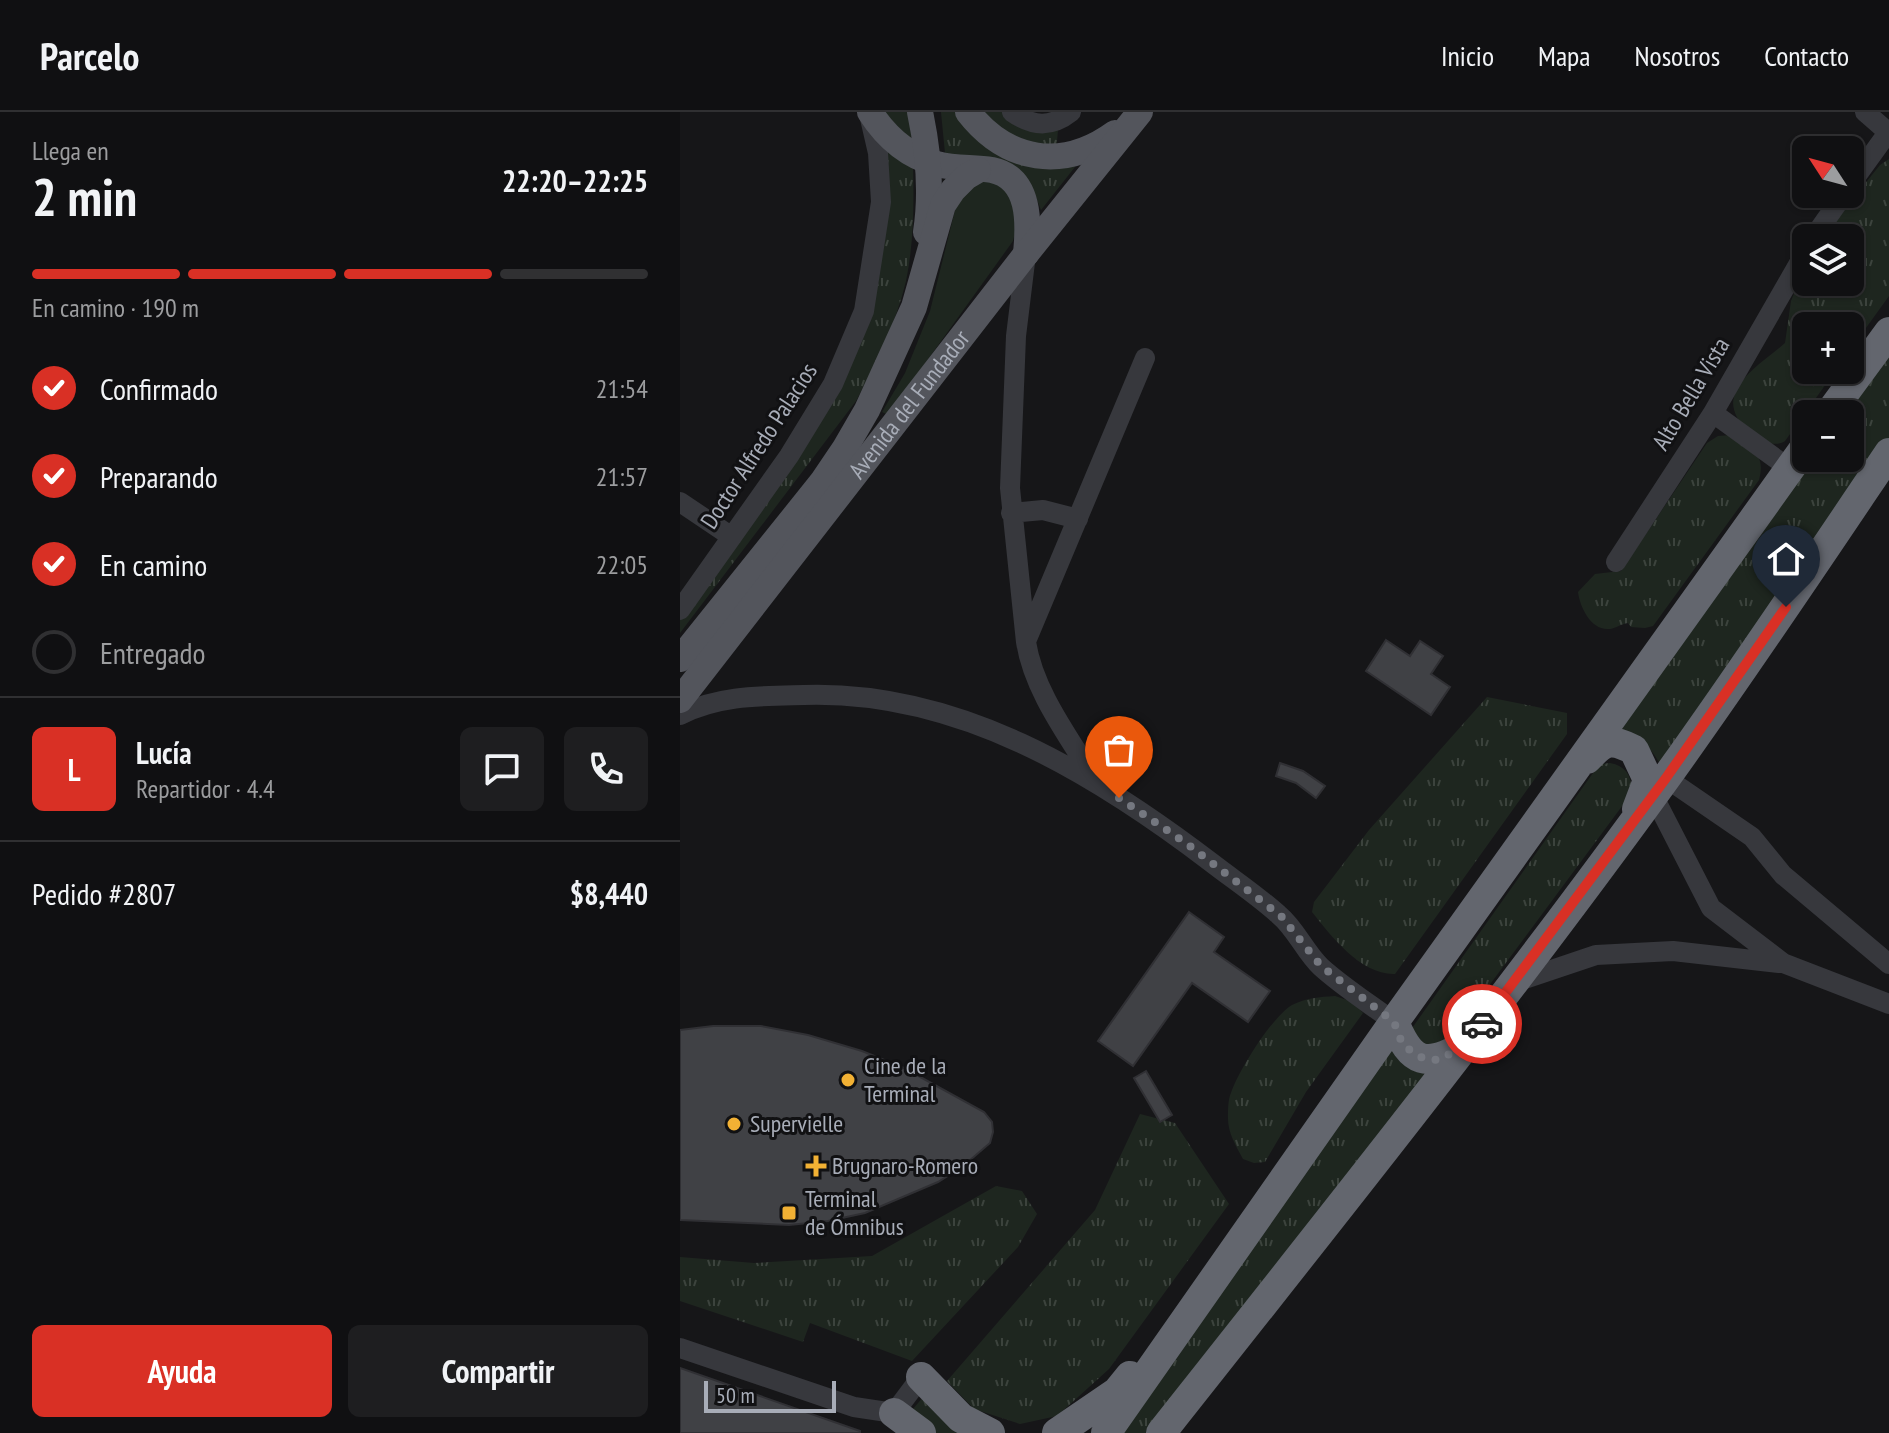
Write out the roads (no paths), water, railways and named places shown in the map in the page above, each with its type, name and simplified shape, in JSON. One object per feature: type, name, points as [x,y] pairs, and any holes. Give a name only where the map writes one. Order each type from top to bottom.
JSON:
[{"type":"highway","points":[[1839,400],[1889,332]]},
{"type":"highway","points":[[1161,1433],[1465,1046],[1621,839],[1769,633],[1889,453]]},
{"type":"highway","points":[[1106,1433],[1234,1247],[1792,465]]},
{"type":"highway","points":[[1569,777],[1602,743],[1613,742],[1634,750],[1648,780],[1641,803],[1621,839]]},
{"type":"highway","points":[[1394,1022],[1402,1043],[1423,1058],[1438,1060],[1465,1046]]},
{"type":"highway","points":[[1180,1433],[1318,1235]]},
{"type":"highway","points":[[1057,1433],[1117,1392],[1234,1247]]},
{"type":"highway","points":[[921,1377],[961,1418],[990,1433]]},
{"type":"highway","points":[[894,1413],[921,1433]]},
{"type":"main road","points":[[869,112],[884,134],[911,153],[927,160],[1006,175],[1018,188],[1026,206],[1026,254]]},
{"type":"main road","points":[[914,307],[929,215],[927,160],[920,112]]},
{"type":"main road","points":[[968,112],[993,139],[1017,152],[1036,156],[1058,156],[1100,144],[1136,117]]},
{"type":"main road","name":"Avenida del Fundador","points":[[680,700],[1136,117]]},
{"type":"main road","points":[[914,307],[943,205],[966,177],[978,170]]},
{"type":"main road","name":"Avenida del Fundador","points":[[680,659],[822,482],[845,448],[867,410],[914,307]]},
{"type":"street","name":"Doctor Alfredo Palacios","points":[[680,610],[789,456],[833,384],[864,311],[881,202],[878,153],[869,112]]},
{"type":"street","points":[[1012,112],[1035,125],[1057,123],[1071,112]]},
{"type":"street","points":[[1864,166],[1889,132],[1865,112]]},
{"type":"street","points":[[1026,254],[1016,336],[1011,513],[1028,659],[1043,694],[1097,783]]},
{"type":"street","name":"Alto Bella Vista","points":[[1616,562],[1713,413],[1792,275]]},
{"type":"street","points":[[1026,642],[1145,358]]},
{"type":"street","points":[[1713,413],[1792,454]]},
{"type":"street","points":[[680,502],[732,537]]},
{"type":"street","points":[[1011,513],[1043,510],[1078,519]]},
{"type":"street","points":[[680,715],[698,706],[738,697],[833,694],[906,703],[970,721],[1051,757],[1097,783],[1186,843],[1278,914],[1321,966],[1394,1022]]},
{"type":"street","points":[[1660,786],[1711,908],[1783,963]]},
{"type":"street","points":[[1660,786],[1752,837],[1783,875],[1889,964]]},
{"type":"street","points":[[1513,983],[1596,955],[1673,951],[1783,963],[1889,1004]]},
{"type":"street","points":[[680,1348],[854,1407],[894,1413],[921,1377]]},
{"type":"place","name":"Cine de la Terminal","points":[[848,1080]]},
{"type":"place","name":"Supervielle","points":[[734,1124]]},
{"type":"place","name":"Brugnaro-Romero","points":[[816,1166]]},
{"type":"place","name":"Terminal de Ómnibus","points":[[789,1213]]}]
